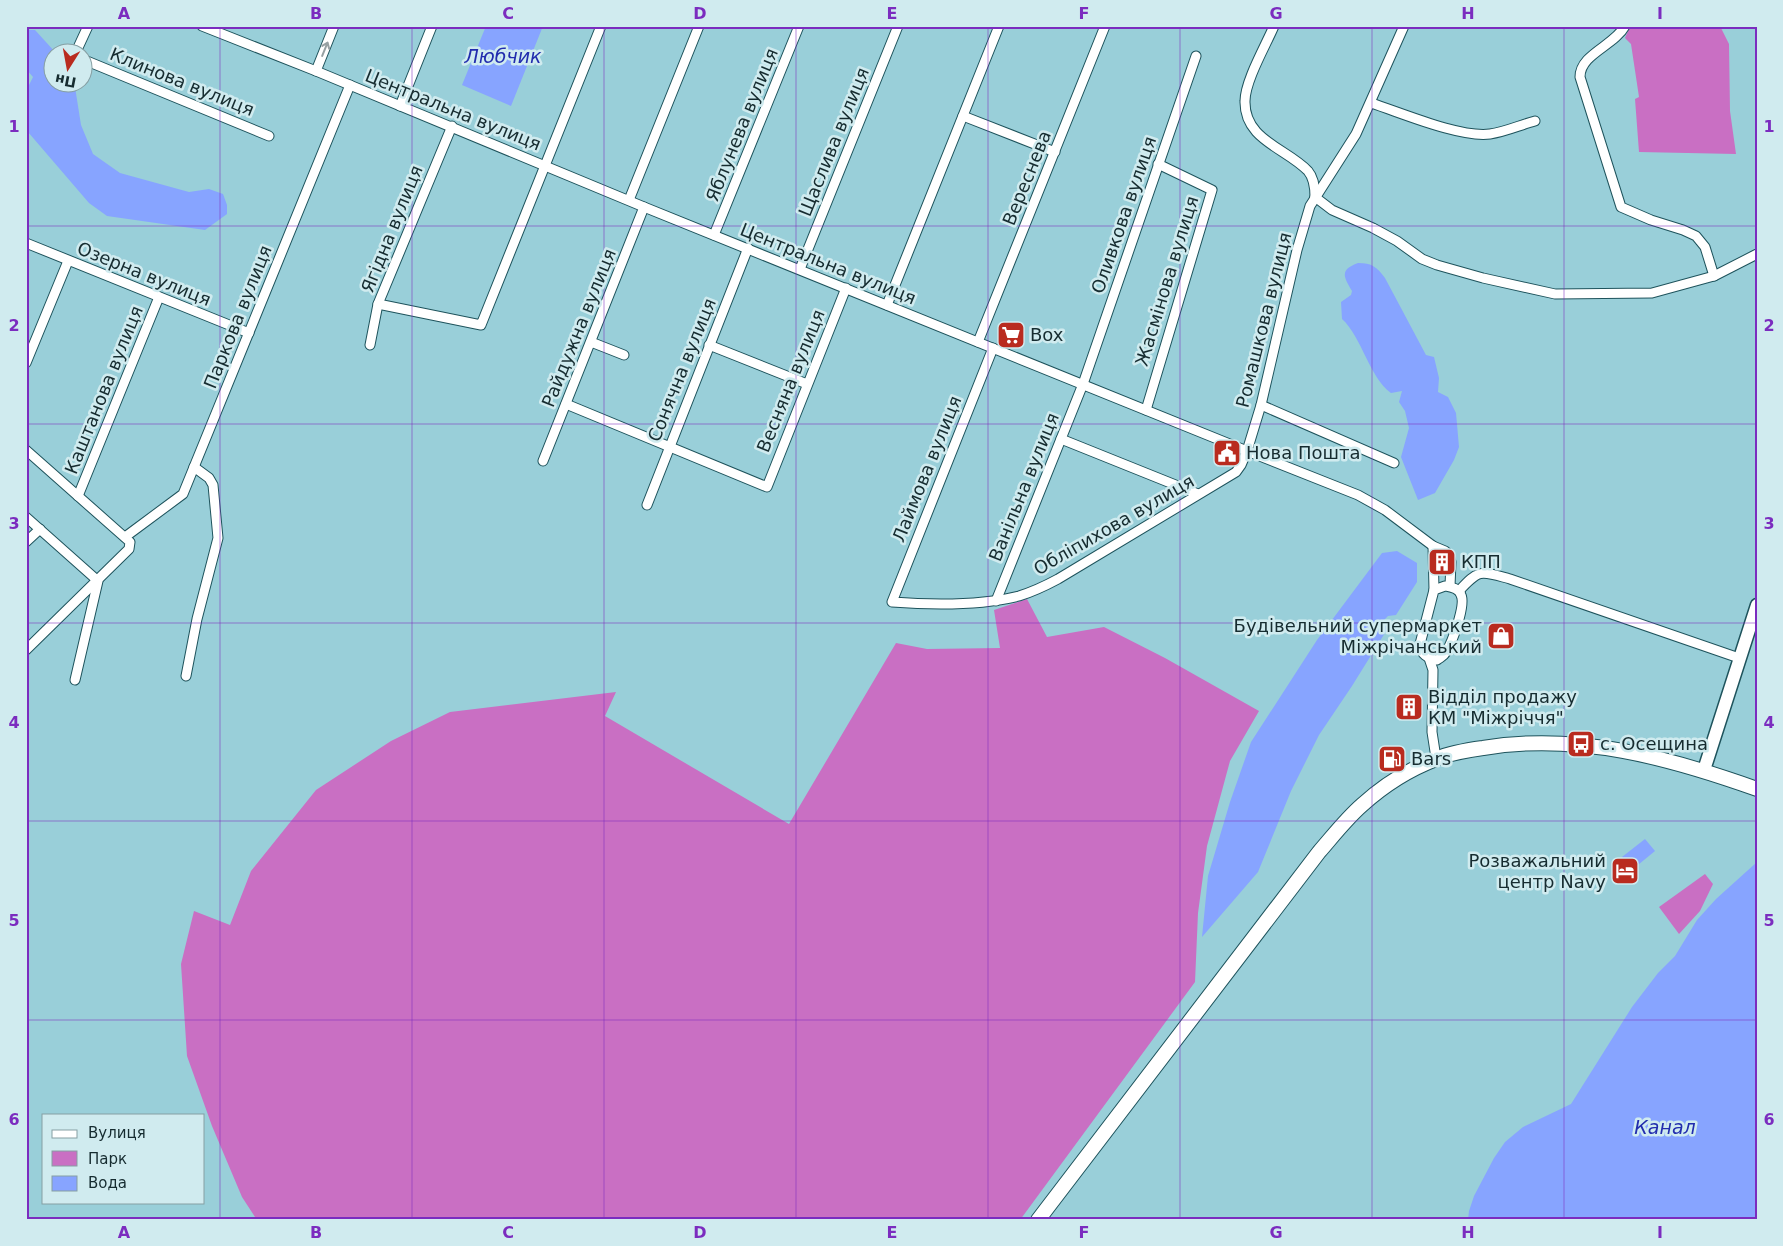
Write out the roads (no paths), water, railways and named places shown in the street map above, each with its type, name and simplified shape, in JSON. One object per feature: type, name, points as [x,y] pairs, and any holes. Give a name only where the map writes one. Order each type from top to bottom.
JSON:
[{"type":"main road","points":[[1038,1220],[1302,874],[1343,824],[1362,804],[1404,774],[1436,758],[1467,750],[1534,742],[1567,743],[1607,748],[1704,770],[1757,789]]},
{"type":"street","points":[[81,42],[88,26]]},
{"type":"street","name":"Центральна вулиця","points":[[202,26],[1358,495],[1386,510],[1433,546],[1445,551],[1449,555],[1450,586]]},
{"type":"street","points":[[224,36],[228,26]]},
{"type":"street","points":[[316,71],[334,26]]},
{"type":"street","points":[[400,106],[432,26]]},
{"type":"street","points":[[378,304],[481,325],[601,26]]},
{"type":"street","points":[[629,200],[699,26]]},
{"type":"street","name":"Яблунева вулиця","points":[[714,235],[799,26]]},
{"type":"street","name":"Щаслива вулиця","points":[[800,269],[898,26]]},
{"type":"street","points":[[887,305],[999,26]]},
{"type":"street","name":"Вереснева","points":[[978,342],[1105,26]]},
{"type":"street","points":[[1274,26],[1248,83],[1245,101],[1252,128],[1308,171],[1313,182],[1316,197],[1332,210],[1397,241],[1422,259],[1499,282],[1555,294],[1652,293],[1714,276],[1757,254]]},
{"type":"street","name":"Ромашкова вулиця","points":[[1247,451],[1261,406],[1297,250],[1310,206],[1356,134],[1404,26]]},
{"type":"street","points":[[1625,26],[1616,38],[1583,63],[1580,71],[1580,77],[1621,207],[1696,236],[1705,247],[1714,276]]},
{"type":"street","name":"Оливкова вулиця","points":[[1082,384],[1196,56]]},
{"type":"street","name":"Клинова вулиця","points":[[92,63],[269,136]]},
{"type":"street","name":"Паркова вулиця","points":[[125,537],[183,494],[350,85]]},
{"type":"street","points":[[1371,103],[1454,130],[1477,134],[1490,134],[1535,121]]},
{"type":"street","points":[[963,116],[1055,152]]},
{"type":"street","name":"Ягідна вулиця","points":[[370,345],[378,304],[452,126]]},
{"type":"street","name":"Жасмінова вулиця","points":[[1146,410],[1212,190],[1158,164]]},
{"type":"street","name":"Райдужна вулиця","points":[[543,461],[644,206]]},
{"type":"street","name":"Озерна вулиця","points":[[26,243],[250,333]]},
{"type":"street","name":"Сонячна вулиця","points":[[647,504],[748,248]]},
{"type":"street","points":[[26,363],[68,261]]},
{"type":"street","name":"Весняна вулиця","points":[[669,447],[766,487],[846,288]]},
{"type":"street","name":"Каштанова вулиця","points":[[78,496],[159,297]]},
{"type":"street","points":[[591,342],[624,355]]},
{"type":"street","points":[[709,345],[808,384]]},
{"type":"street","name":"Лаймова вулиця","points":[[892,602],[993,348]]},
{"type":"street","name":"Ванільна вулиця","points":[[996,601],[1082,384]]},
{"type":"street","points":[[566,404],[669,447]]},
{"type":"street","points":[[1261,406],[1394,463]]},
{"type":"street","points":[[1061,439],[1198,494]]},
{"type":"street","points":[[26,450],[130,542],[130,549],[26,650]]},
{"type":"street","name":"Обліпихова вулиця","points":[[892,602],[944,604],[996,601],[1028,592],[1058,579],[1236,472],[1247,451]]},
{"type":"street","points":[[186,676],[197,618],[218,538],[213,485],[209,478],[194,467]]},
{"type":"street","points":[[26,517],[98,581]]},
{"type":"street","points":[[26,542],[40,529]]},
{"type":"street","points":[[1433,546],[1434,590],[1420,644],[1420,650],[1423,654],[1433,659]]},
{"type":"street","points":[[1459,591],[1475,575],[1485,572],[1739,658]]},
{"type":"street","points":[[75,680],[98,581]]},
{"type":"street","points":[[1433,659],[1448,650],[1462,602],[1462,596],[1459,591],[1450,586],[1434,590]]},
{"type":"street","points":[[1704,770],[1757,605]]},
{"type":"street","points":[[1433,659],[1432,732],[1436,758]]},
{"type":"water","name":"Любчик","points":[[486,26],[543,26],[511,106],[462,85]]},
{"type":"water","points":[[26,30],[35,30],[46,42],[42,42],[42,92],[76,92],[81,125],[93,154],[120,173],[189,192],[209,189],[223,194],[227,205],[227,214],[205,230],[107,216],[89,203],[28,132],[26,91],[33,77],[26,69]]},
{"type":"water","points":[[1358,263],[1374,266],[1385,278],[1426,355],[1434,357],[1439,378],[1438,392],[1448,397],[1456,413],[1459,447],[1454,460],[1435,493],[1418,500],[1401,457],[1409,428],[1405,411],[1399,402],[1402,391],[1391,393],[1383,386],[1355,336],[1342,319],[1341,302],[1351,295],[1352,291],[1345,278],[1345,274],[1348,268]]},
{"type":"water","points":[[1397,551],[1417,563],[1417,582],[1396,615],[1388,616],[1383,621],[1388,628],[1319,735],[1291,791],[1258,872],[1202,937],[1208,876],[1230,802],[1251,742],[1317,640],[1382,553]]},
{"type":"water","points":[[1645,839],[1655,851],[1633,869],[1622,857]]},
{"type":"water","name":"Канал","points":[[1757,862],[1757,1220],[1468,1220],[1474,1196],[1494,1158],[1505,1142],[1523,1127],[1571,1104],[1632,1007],[1658,973],[1675,956],[1697,920],[1716,899]]},
{"type":"place","name":"Box","points":[[1011,335]]},
{"type":"place","name":"Нова Пошта","points":[[1227,453]]},
{"type":"place","name":"КПП","points":[[1442,562]]},
{"type":"place","name":"Будівельний супермаркет Міжрічанський","points":[[1501,636]]},
{"type":"place","name":"Відділ продажу КМ \"Міжріччя\"","points":[[1409,707]]},
{"type":"place","name":"с. Осещина","points":[[1581,744]]},
{"type":"place","name":"Bars","points":[[1392,759]]},
{"type":"place","name":"Розважальний центр Navy","points":[[1625,871]]}]
